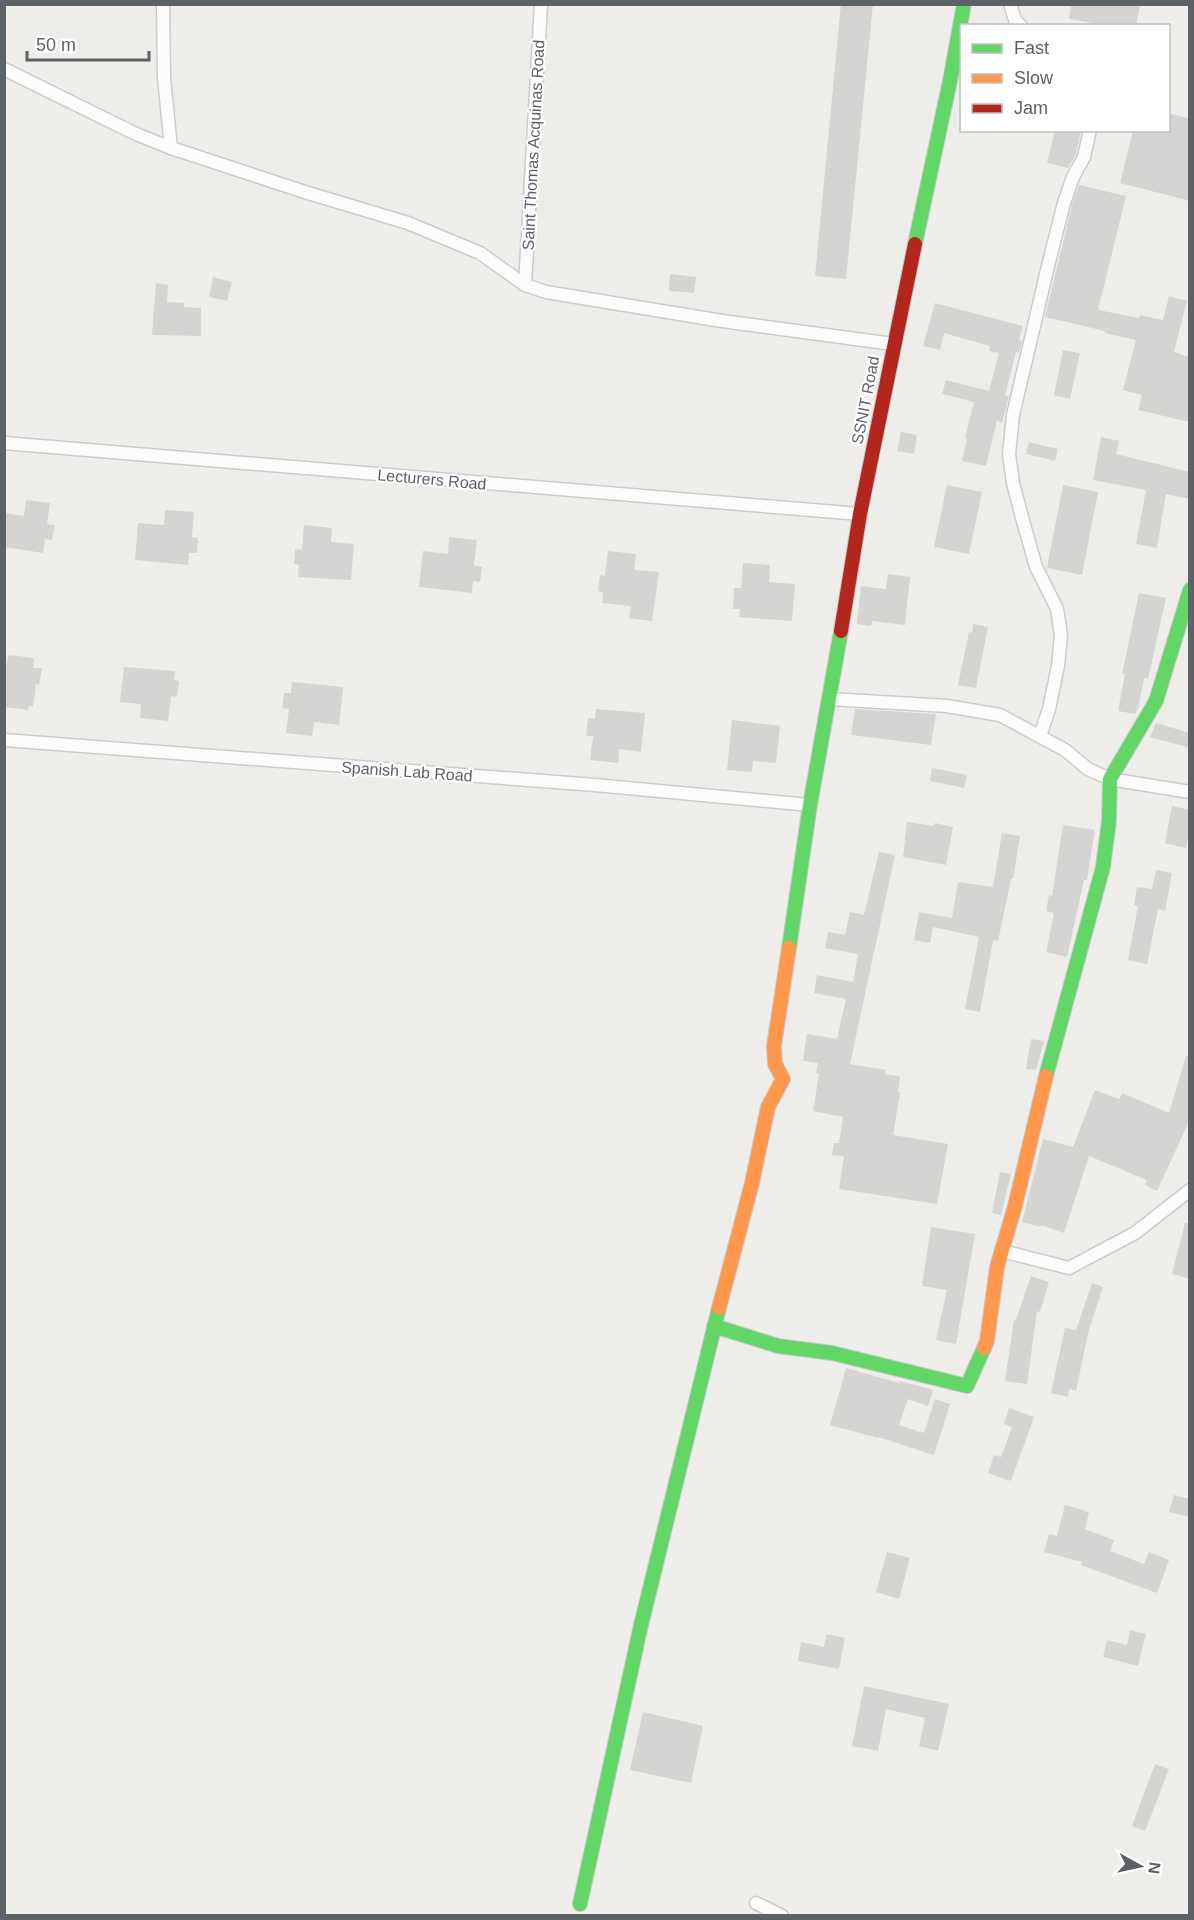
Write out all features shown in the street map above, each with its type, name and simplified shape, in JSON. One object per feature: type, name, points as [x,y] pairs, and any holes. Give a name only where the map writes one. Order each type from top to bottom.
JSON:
[{"type":"street","points":[[163,4],[164,78],[171,148]]},
{"type":"street","name":"Saint Thomas Acquinas Road","points":[[525,285],[541,4]]},
{"type":"street","name":"SSNIT Road","points":[[960,24],[964,4]]},
{"type":"street","points":[[1010,4],[1015,20],[1019,24]]},
{"type":"street","name":"SSNIT Road","points":[[580,1904],[641,1625],[714,1326],[752,1183],[768,1107],[783,1079],[775,1064],[774,1046],[810,805],[860,514],[960,26]]},
{"type":"street","points":[[4,69],[136,134],[171,148],[408,223],[480,254],[525,285],[546,292],[733,322],[893,344]]},
{"type":"street","points":[[1040,736],[1049,709],[1058,666],[1061,635],[1057,609],[1036,567],[1013,483],[1009,454],[1015,405],[1056,234],[1073,177],[1084,157],[1090,132]]},
{"type":"street","name":"Lecturers Road","points":[[4,443],[860,514]]},
{"type":"street","points":[[714,1326],[778,1346],[832,1353],[967,1386],[987,1341],[997,1267],[1103,867],[1109,821],[1110,779],[1156,701],[1190,590]]},
{"type":"street","points":[[830,699],[947,706],[1000,715],[1065,750],[1088,769],[1110,779],[1190,792]]},
{"type":"street","name":"Spanish Lab Road","points":[[4,740],[596,785],[810,805]]},
{"type":"street","points":[[1002,1251],[1069,1268],[1135,1233],[1190,1190]]},
{"type":"street","points":[[756,1903],[782,1916]]},
{"type":"building","points":[[841,4],[873,4],[846,279],[815,276]]},
{"type":"building","points":[[1071,4],[1140,4],[1136,24],[1099,24],[1069,19]]},
{"type":"building","points":[[1170,114],[1190,119],[1190,201],[1120,183],[1133,132],[1170,132]]},
{"type":"building","points":[[1055,132],[1081,132],[1076,154],[1068,168],[1047,163]]},
{"type":"building","points":[[1079,185],[1126,196],[1098,310],[1163,320],[1169,296],[1187,301],[1174,352],[1190,357],[1190,422],[1138,410],[1142,395],[1123,390],[1136,340],[1045,317]]},
{"type":"building","points":[[670,274],[696,277],[694,293],[669,291]]},
{"type":"building","points":[[213,277],[232,282],[227,301],[209,297]]},
{"type":"building","points":[[156,283],[168,285],[167,302],[184,303],[184,307],[201,308],[201,336],[152,335]]},
{"type":"building","points":[[935,303],[1023,326],[1019,340],[1022,341],[1019,353],[1016,352],[1005,395],[1009,396],[1002,423],[997,421],[986,466],[962,461],[974,402],[942,394],[946,380],[989,391],[999,353],[989,351],[990,346],[944,333],[940,350],[923,346]]},
{"type":"building","points":[[1063,350],[1080,353],[1070,399],[1054,395]]},
{"type":"building","points":[[901,432],[917,435],[914,454],[897,451]]},
{"type":"building","points":[[1101,437],[1119,441],[1116,454],[1190,472],[1190,499],[1166,494],[1157,548],[1136,544],[1146,490],[1093,480]]},
{"type":"building","points":[[1029,442],[1058,449],[1055,461],[1026,454]]},
{"type":"building","points":[[947,485],[982,492],[969,554],[934,547]]},
{"type":"building","points":[[1063,485],[1098,492],[1082,575],[1047,568]]},
{"type":"building","points":[[26,500],[50,503],[47,524],[55,525],[52,540],[45,539],[43,553],[4,547],[4,513],[24,516]]},
{"type":"building","points":[[165,510],[194,512],[192,537],[198,538],[197,553],[189,553],[188,565],[135,560],[138,523],[164,525]]},
{"type":"building","points":[[304,525],[332,528],[331,542],[354,544],[351,580],[298,577],[299,565],[294,564],[295,549],[302,550]]},
{"type":"building","points":[[449,537],[477,540],[474,566],[482,567],[480,582],[473,581],[472,593],[419,587],[423,551],[448,554]]},
{"type":"building","points":[[608,551],[636,554],[634,570],[659,572],[652,621],[629,618],[631,606],[602,603],[603,592],[598,591],[600,575],[605,576]]},
{"type":"building","points":[[743,563],[770,565],[769,582],[795,584],[792,621],[739,617],[740,609],[733,609],[734,588],[741,588]]},
{"type":"building","points":[[888,574],[910,577],[905,625],[872,621],[871,626],[857,624],[861,586],[886,589]]},
{"type":"building","points":[[1139,593],[1166,598],[1148,679],[1144,678],[1135,714],[1118,711],[1125,674],[1122,674]]},
{"type":"building","points":[[973,624],[988,627],[976,688],[958,685],[969,632],[972,633]]},
{"type":"building","points":[[9,655],[34,658],[33,668],[42,668],[39,685],[36,684],[33,707],[29,706],[28,710],[4,707],[4,673]]},
{"type":"building","points":[[124,667],[175,671],[174,680],[179,681],[177,697],[171,696],[168,721],[140,718],[141,704],[120,702]]},
{"type":"building","points":[[292,682],[343,687],[339,725],[314,722],[312,736],[286,733],[289,709],[282,708],[284,693],[291,693]]},
{"type":"building","points":[[596,709],[645,713],[641,752],[619,749],[618,763],[590,760],[593,736],[586,736],[588,718],[595,719]]},
{"type":"building","points":[[855,709],[936,714],[931,745],[851,735]]},
{"type":"building","points":[[732,720],[780,726],[776,763],[753,761],[752,772],[727,770]]},
{"type":"building","points":[[1156,723],[1190,733],[1190,748],[1150,737]]},
{"type":"building","points":[[932,768],[967,775],[964,788],[930,781]]},
{"type":"building","points":[[1172,806],[1190,810],[1190,828],[1186,848],[1165,843]]},
{"type":"building","points":[[907,822],[934,826],[935,823],[953,827],[946,865],[903,857]]},
{"type":"building","points":[[1063,825],[1095,830],[1087,880],[1084,880],[1067,957],[1046,952],[1054,913],[1046,911],[1049,895],[1052,896]]},
{"type":"building","points":[[1002,833],[1020,836],[1013,879],[1011,879],[998,941],[993,940],[980,1012],[965,1009],[979,937],[933,927],[930,943],[914,940],[919,912],[952,918],[958,882],[993,887]]},
{"type":"building","points":[[879,852],[895,855],[850,1064],[886,1070],[885,1074],[900,1076],[898,1092],[900,1093],[893,1135],[948,1144],[937,1204],[839,1189],[844,1156],[832,1155],[834,1143],[839,1143],[843,1117],[813,1111],[819,1074],[816,1073],[818,1063],[803,1061],[807,1034],[837,1039],[846,999],[814,993],[817,975],[853,982],[858,954],[825,948],[828,932],[845,935],[850,912],[864,915]]},
{"type":"building","points":[[1156,870],[1172,873],[1165,911],[1158,909],[1147,964],[1128,960],[1138,906],[1134,905],[1137,887],[1152,889]]},
{"type":"building","points":[[1031,1039],[1044,1041],[1036,1070],[1026,1069]]},
{"type":"building","points":[[1186,1056],[1190,1056],[1190,1119],[1157,1191],[1145,1185],[1147,1180],[1089,1156],[1064,1233],[1041,1225],[1041,1227],[1022,1222],[1043,1139],[1073,1147],[1095,1090],[1119,1099],[1122,1093],[1169,1113]]},
{"type":"building","points":[[1000,1172],[1011,1174],[1001,1215],[992,1213]]},
{"type":"building","points":[[1185,1223],[1190,1223],[1190,1279],[1172,1274]]},
{"type":"building","points":[[931,1227],[975,1234],[956,1344],[936,1340],[947,1290],[922,1286]]},
{"type":"building","points":[[1031,1276],[1049,1282],[1040,1312],[1037,1311],[1027,1384],[1005,1381],[1014,1320],[1016,1320]]},
{"type":"building","points":[[1092,1283],[1103,1287],[1088,1333],[1076,1391],[1069,1389],[1068,1397],[1051,1393],[1065,1328],[1076,1330]]},
{"type":"building","points":[[846,1368],[933,1390],[928,1406],[908,1399],[899,1425],[924,1433],[935,1399],[950,1404],[934,1455],[830,1425]]},
{"type":"building","points":[[1009,1408],[1034,1417],[1011,1481],[988,1473],[994,1455],[1001,1457],[1012,1427],[1004,1424]]},
{"type":"building","points":[[1174,1495],[1190,1499],[1190,1517],[1169,1512]]},
{"type":"building","points":[[1065,1505],[1089,1512],[1085,1529],[1114,1540],[1110,1551],[1144,1564],[1149,1552],[1169,1560],[1157,1593],[1081,1565],[1082,1562],[1044,1552],[1049,1534],[1057,1536]]},
{"type":"building","points":[[887,1552],[910,1558],[899,1599],[876,1592]]},
{"type":"building","points":[[1130,1630],[1146,1634],[1138,1666],[1103,1657],[1107,1640],[1127,1645]]},
{"type":"building","points":[[826,1634],[845,1638],[839,1669],[798,1661],[801,1642],[824,1647]]},
{"type":"building","points":[[864,1686],[949,1704],[938,1751],[919,1746],[925,1718],[886,1709],[878,1751],[852,1746]]},
{"type":"building","points":[[643,1712],[703,1726],[691,1783],[630,1770]]},
{"type":"building","points":[[1155,1764],[1169,1769],[1145,1831],[1132,1826]]},
{"type":"traffic: fast","points":[[960,24],[964,4]]},
{"type":"traffic: fast","points":[[915,244],[960,26]]},
{"type":"traffic: fast","points":[[1046,1076],[1103,867],[1109,821],[1110,779],[1156,701],[1190,590]]},
{"type":"traffic: fast","points":[[789,948],[810,805],[841,631]]},
{"type":"traffic: fast","points":[[580,1904],[641,1625],[719,1308]]},
{"type":"traffic: fast","points":[[714,1326],[778,1346],[832,1353],[967,1386],[984,1348]]},
{"type":"traffic: slow","points":[[719,1308],[752,1183],[768,1107],[783,1079],[775,1064],[774,1046],[789,948]]},
{"type":"traffic: slow","points":[[984,1348],[987,1341],[997,1267],[1015,1206],[1046,1076]]},
{"type":"traffic: jam","points":[[841,631],[860,514],[915,244]]}]
